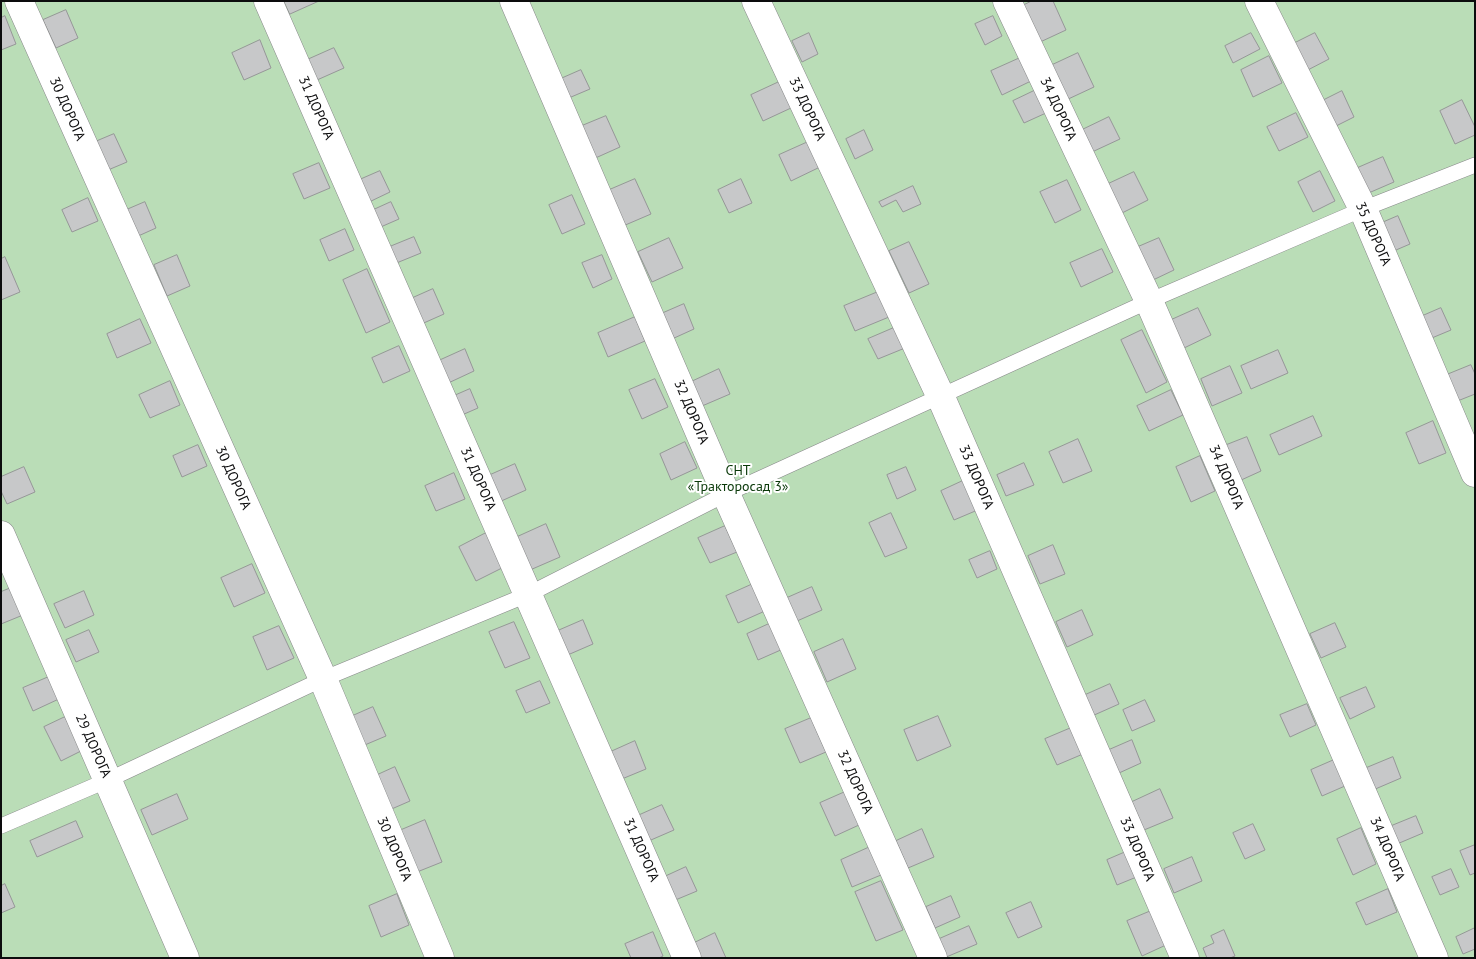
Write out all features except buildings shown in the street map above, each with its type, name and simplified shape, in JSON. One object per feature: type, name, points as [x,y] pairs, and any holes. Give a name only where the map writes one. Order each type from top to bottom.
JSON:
[{"type":"street","name":"30 ДОРОГА","points":[[18,1],[322,679],[440,958]]},
{"type":"street","name":"31 ДОРОГА","points":[[268,1],[687,958]]},
{"type":"street","name":"32 ДОРОГА","points":[[514,1],[726,494],[933,958]]},
{"type":"street","name":"33 ДОРОГА","points":[[756,1],[940,395],[1185,958]]},
{"type":"street","name":"34 ДОРОГА","points":[[1007,1],[1149,301],[1434,958]]},
{"type":"street","name":"35 ДОРОГА","points":[[1259,1],[1363,209],[1475,473]]},
{"type":"street","name":"29 ДОРОГА","points":[[1,535],[185,958]]},
{"type":"lane","points":[[1,826],[108,780],[322,679],[529,594],[726,494],[1149,301],[1363,209],[1475,165]]},
{"type":"green space","name":"СНТ «Тракторосад 3»","points":[[1,1],[1475,1],[1475,958],[1,958]]}]
